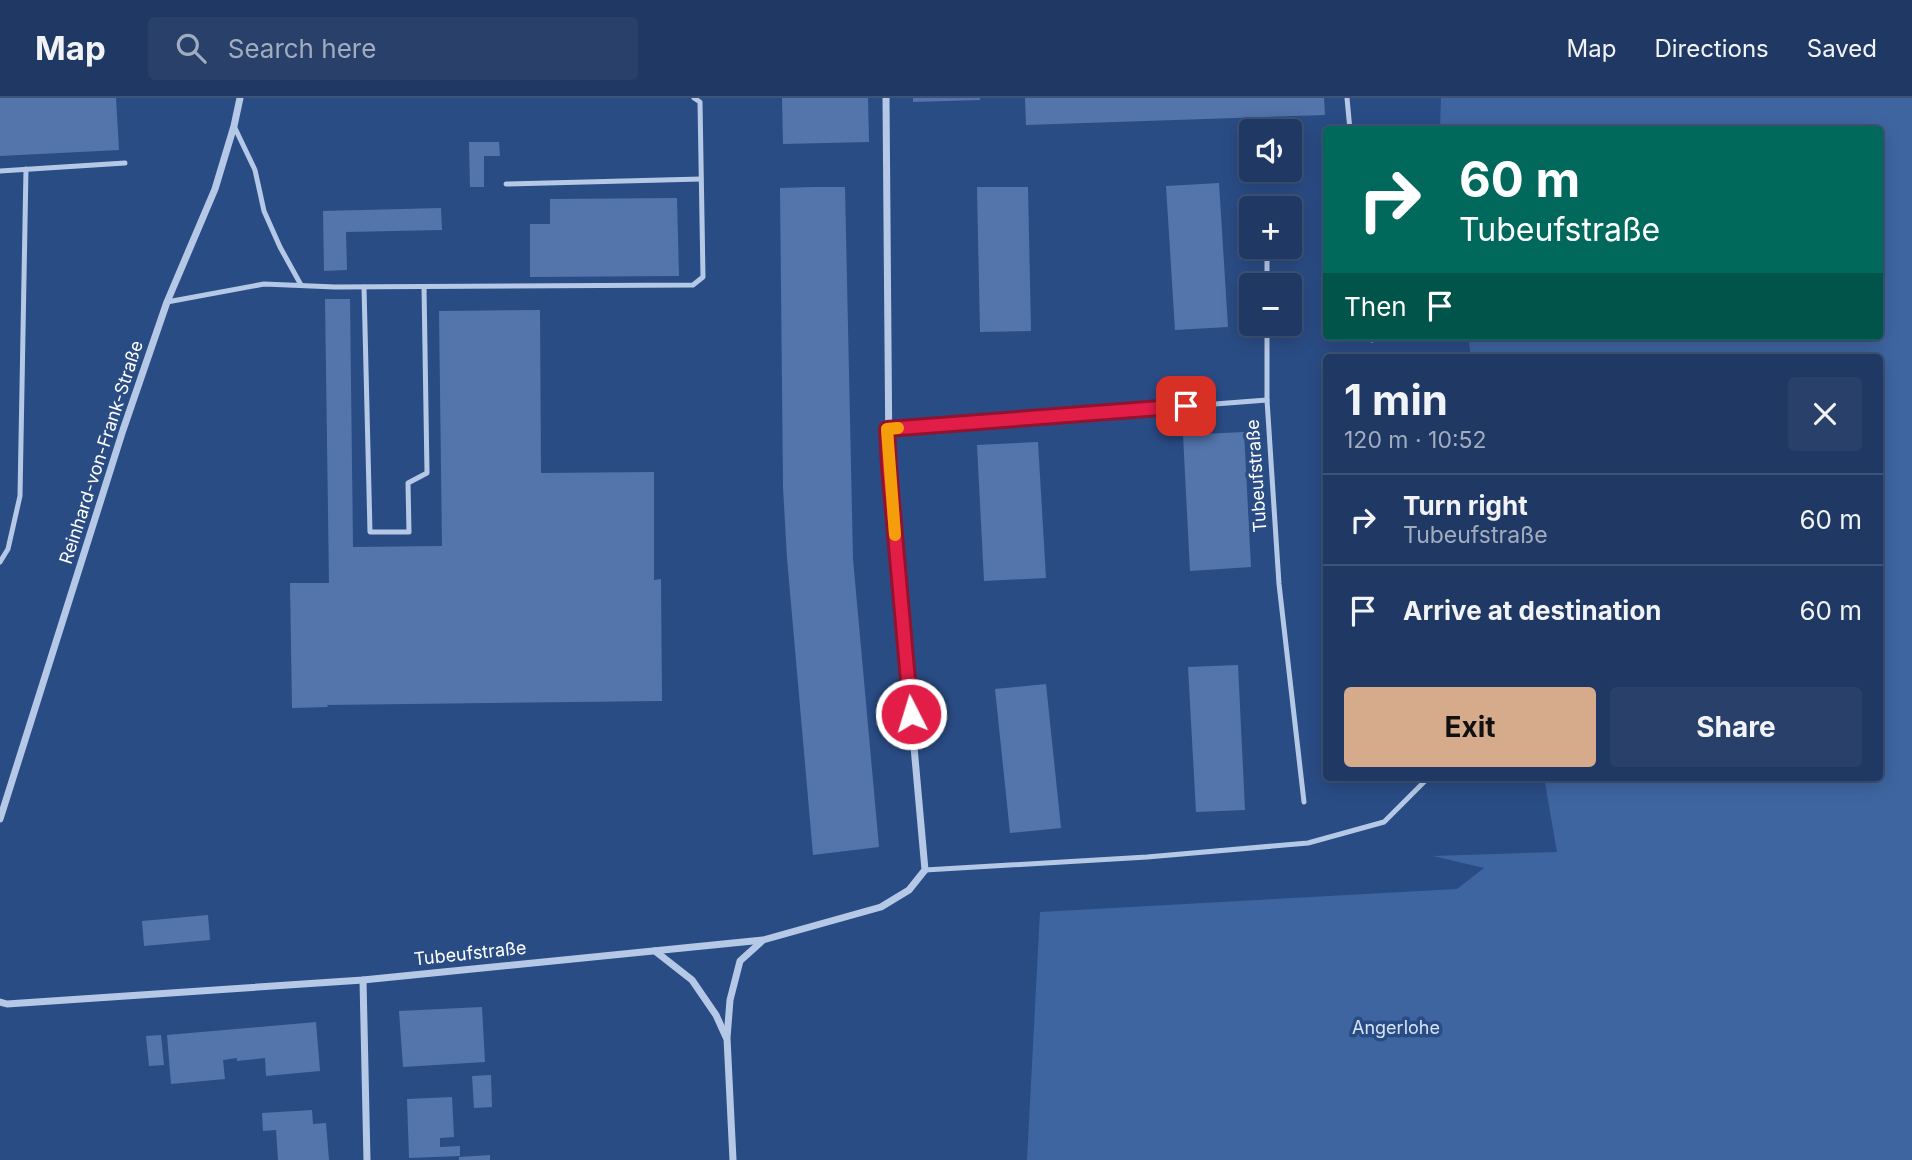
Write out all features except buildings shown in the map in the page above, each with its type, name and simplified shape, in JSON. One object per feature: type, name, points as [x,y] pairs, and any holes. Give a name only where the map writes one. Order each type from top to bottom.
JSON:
[{"type":"street","name":"Reinhard-von-Frank-Straße","points":[[0,819],[122,430],[167,302],[215,188],[240,98]]},
{"type":"street","points":[[886,98],[887,429],[925,870]]},
{"type":"street","name":"Tubeufstraße","points":[[0,1002],[7,1004],[363,980],[763,940],[881,907],[909,890],[925,870]]},
{"type":"street","points":[[733,1160],[727,1038],[730,1000],[740,961],[763,940]]},
{"type":"street","points":[[654,951],[692,980],[727,1038]]},
{"type":"street","points":[[363,980],[367,1160]]},
{"type":"lane","points":[[167,302],[264,284],[364,287],[692,285],[703,277],[699,102],[694,98]]},
{"type":"lane","points":[[1347,98],[1350,126]]},
{"type":"lane","points":[[234,126],[255,170],[264,211],[301,285]]},
{"type":"lane","points":[[0,171],[124,163]]},
{"type":"lane","points":[[0,562],[8,549],[20,496],[26,169]]},
{"type":"lane","points":[[506,184],[701,179]]},
{"type":"lane","points":[[364,287],[370,532],[409,532],[408,483],[427,473],[424,287]]},
{"type":"lane","points":[[1267,336],[1267,400]]},
{"type":"lane","name":"Tubeufstraße","points":[[887,429],[1267,400],[1279,584],[1304,802]]},
{"type":"lane","points":[[925,870],[1147,857],[1308,843],[1384,822],[1425,781]]},
{"type":"green space","name":"Angerlohe","points":[[1441,98],[1912,98],[1912,1160],[1027,1160],[1040,912],[1457,889],[1484,868],[1433,856],[1557,852],[1545,781],[1883,781],[1883,354],[1471,354],[1469,340],[1883,340],[1883,126],[1440,126]]},
{"type":"slow traffic","points":[[895,535],[887,429],[898,428]]},
{"type":"route","points":[[911,714],[887,429],[1186,406]]}]
